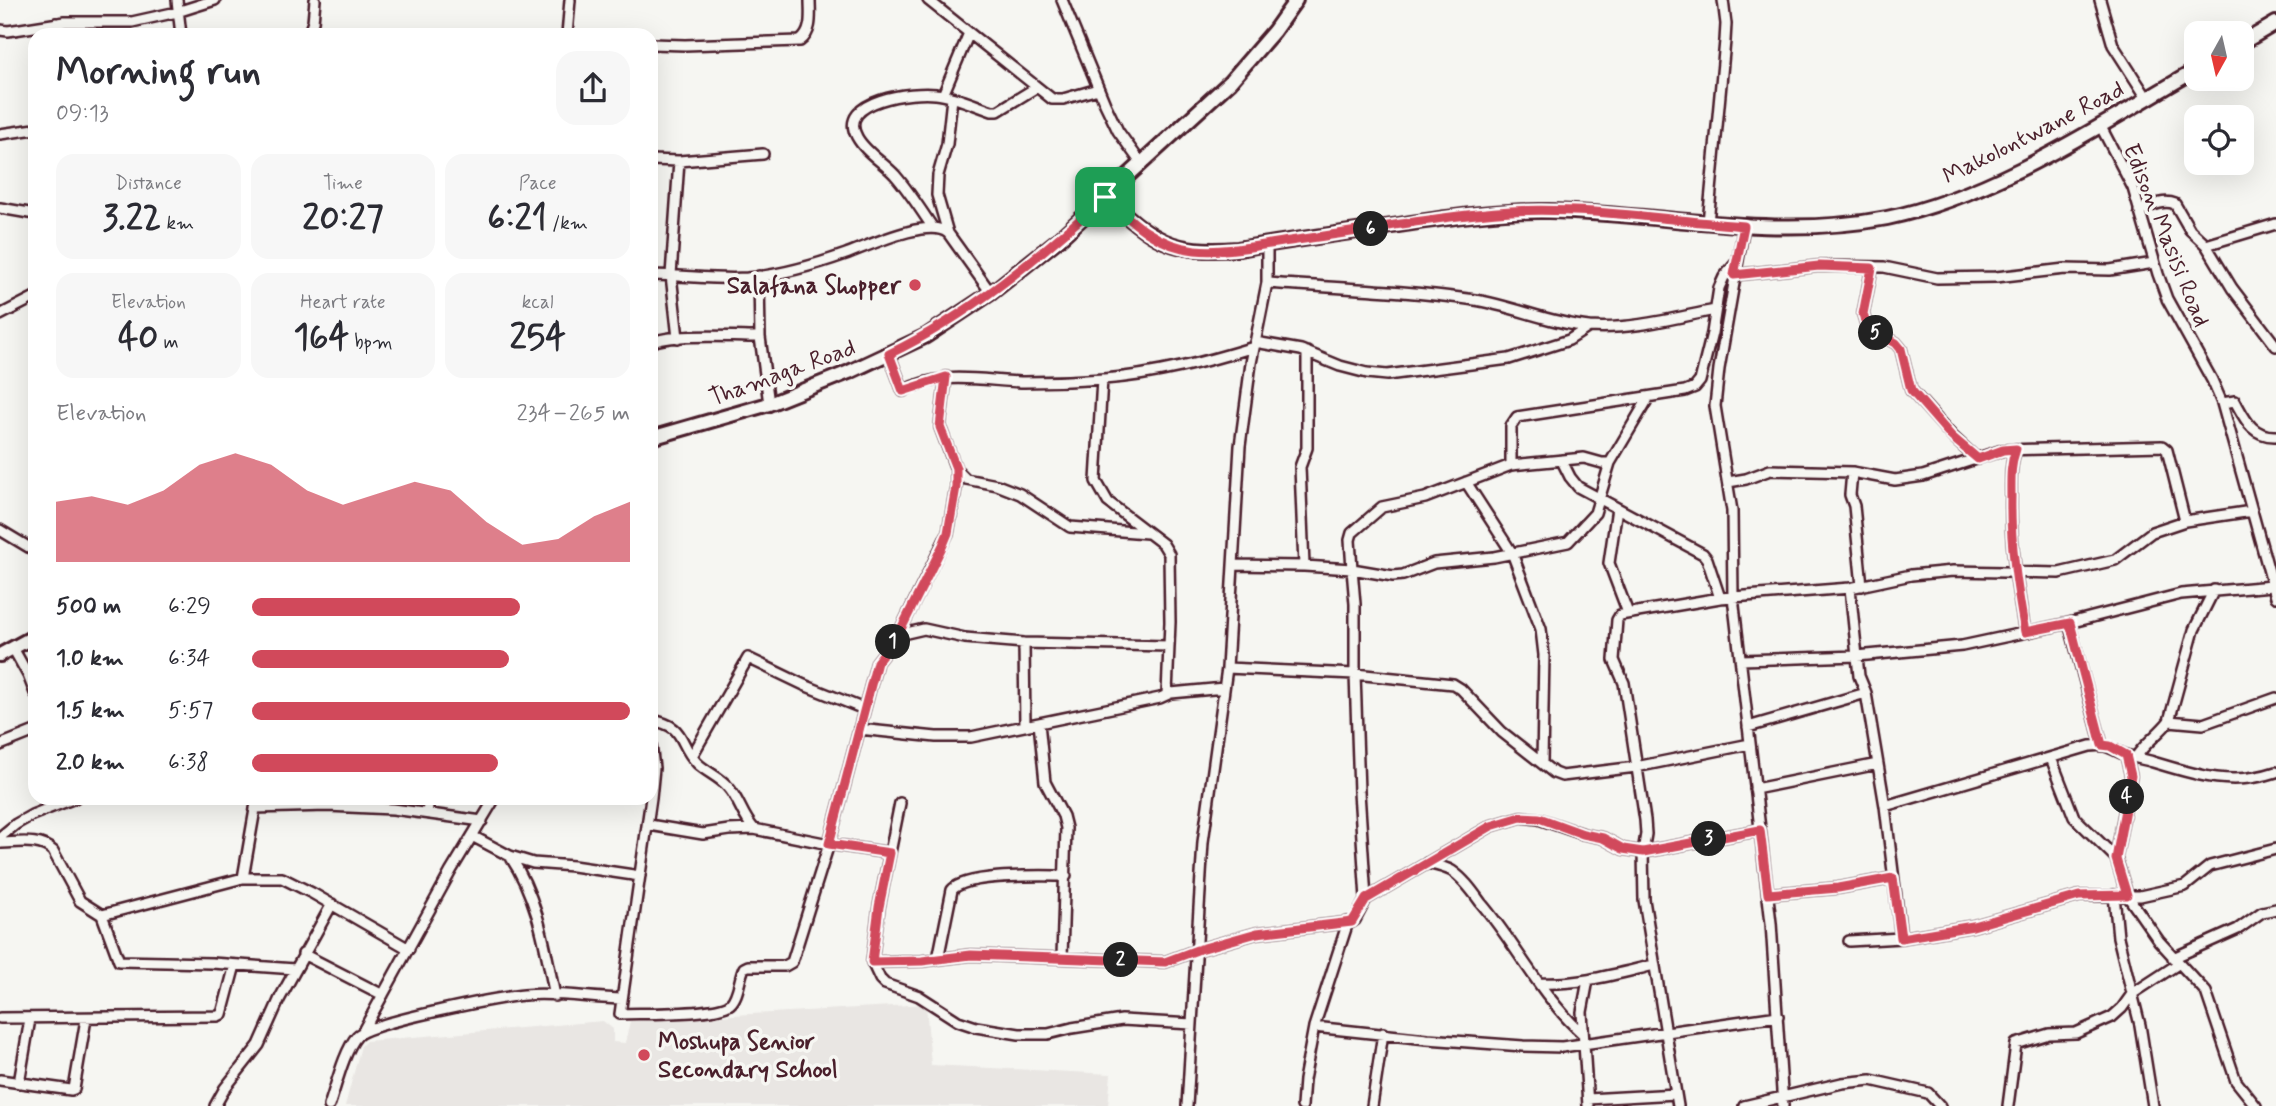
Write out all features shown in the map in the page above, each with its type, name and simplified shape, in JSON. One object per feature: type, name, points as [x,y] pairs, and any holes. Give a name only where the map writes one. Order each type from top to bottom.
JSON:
[{"type":"main road","name":"Thamaga Road","points":[[658,436],[769,404],[849,372],[926,336],[991,293],[1059,239],[1230,82],[1274,32],[1296,0]]},
{"type":"main road","points":[[2254,36],[2276,23]]},
{"type":"main road","name":"Makolontwane Road","points":[[1105,197],[1139,228],[1156,239],[1176,246],[1212,251],[1512,211],[1588,213],[1744,226],[1840,224],[1885,218],[1973,191],[2101,125],[2184,77]]},
{"type":"main road","points":[[0,655],[28,640]]},
{"type":"street","points":[[177,0],[180,28]]},
{"type":"street","points":[[0,30],[79,21],[132,22],[215,0]]},
{"type":"street","points":[[311,28],[314,0]]},
{"type":"street","points":[[568,28],[570,0]]},
{"type":"street","points":[[658,44],[800,41],[806,37],[809,30],[810,0]]},
{"type":"street","points":[[928,0],[1052,99],[1098,89]]},
{"type":"street","points":[[1062,0],[1118,131],[1141,163]]},
{"type":"street","points":[[1708,223],[1726,41],[1723,0]]},
{"type":"street","points":[[2100,0],[2113,45],[2147,98]]},
{"type":"street","points":[[56,23],[57,28]]},
{"type":"street","points":[[969,33],[947,97],[947,144],[937,175],[937,195],[948,233],[991,293]]},
{"type":"street","points":[[933,228],[895,175],[857,138],[854,121],[858,112],[870,103],[912,95],[947,97],[998,111],[1037,87]]},
{"type":"street","name":"Edison Masisi Road","points":[[2101,125],[2133,188],[2167,299],[2222,403],[2276,597]]},
{"type":"street","points":[[0,134],[28,130]]},
{"type":"street","points":[[658,160],[763,154]]},
{"type":"street","points":[[678,338],[671,275],[679,160]]},
{"type":"street","points":[[2139,211],[2162,202],[2175,204],[2190,230],[2206,245],[2232,288],[2276,346]]},
{"type":"street","points":[[0,208],[28,214]]},
{"type":"street","points":[[2206,245],[2276,224]]},
{"type":"street","points":[[1744,226],[1715,398],[1732,511],[1733,597],[1768,894],[1783,1102]]},
{"type":"street","points":[[658,275],[727,278],[759,276],[823,262],[907,232],[933,228],[948,233]]},
{"type":"street","points":[[1187,1106],[1203,842],[1227,668],[1241,446],[1255,345],[1267,284],[1267,244]]},
{"type":"street","points":[[1511,465],[1511,426],[1517,417],[1685,391],[1695,387],[1700,381],[1719,288],[1724,277],[1737,263]]},
{"type":"street","points":[[1734,275],[1819,266],[1895,269],[1937,278],[1996,277],[2065,269],[2119,269],[2154,263]]},
{"type":"street","points":[[1872,268],[1863,314],[1867,327],[1896,343],[1901,349],[1911,390],[1952,437],[1978,459]]},
{"type":"street","points":[[759,276],[760,337],[769,404]]},
{"type":"street","points":[[1267,284],[1471,300],[1552,321],[1589,327],[1647,324],[1715,310]]},
{"type":"street","points":[[0,315],[28,301]]},
{"type":"street","points":[[889,354],[903,391],[946,377],[1024,382],[1102,379],[1160,373],[1255,345],[1307,352],[1340,366],[1367,373],[1387,374],[1509,359],[1569,340],[1589,327]]},
{"type":"street","points":[[658,341],[760,337]]},
{"type":"street","points":[[1304,566],[1300,467],[1307,448],[1307,352]]},
{"type":"street","points":[[946,377],[940,427],[956,468],[966,479],[998,485],[1020,494],[1070,527],[1149,533]]},
{"type":"street","points":[[1102,379],[1096,481],[1108,502],[1163,544],[1169,554],[1167,694]]},
{"type":"street","points":[[1233,565],[1352,569],[1393,576],[1434,563],[1494,557],[1572,540],[1595,513],[1609,463],[1649,397]]},
{"type":"street","points":[[2222,403],[2235,401],[2249,426],[2258,433],[2276,436]]},
{"type":"street","points":[[1728,482],[1770,470],[1852,472],[1895,481],[1923,476],[2003,450],[2162,446],[2167,450],[2185,521]]},
{"type":"street","points":[[2016,449],[2011,465],[2010,518],[2014,572],[2025,632]]},
{"type":"street","points":[[1366,899],[1359,792],[1350,540],[1352,533],[1382,507],[1425,498],[1511,465],[1584,458],[1609,463]]},
{"type":"street","points":[[1562,461],[1578,486],[1703,554],[1720,598]]},
{"type":"street","points":[[650,805],[620,1014],[723,1008],[734,999],[744,968],[792,962],[829,844],[878,658],[898,635],[948,533],[955,501],[956,468]]},
{"type":"street","points":[[1852,472],[1850,495],[1854,506],[1862,586]]},
{"type":"street","points":[[1466,482],[1512,553],[1541,629],[1542,762]]},
{"type":"street","points":[[1617,508],[1609,564],[1628,613]]},
{"type":"street","points":[[1678,1106],[1644,900],[1643,852],[1646,828],[1623,683],[1613,654],[1618,617],[1628,613],[1720,598],[1850,588],[1911,575],[1952,571],[2059,573],[2115,560],[2152,533],[2185,521],[2252,511]]},
{"type":"street","points":[[0,530],[28,547]]},
{"type":"street","points":[[1741,660],[1857,656],[1962,646],[2070,623],[2181,593],[2272,586]]},
{"type":"street","points":[[1850,588],[1859,676],[1866,693],[1885,806],[1901,938]]},
{"type":"street","points":[[2131,756],[2169,721],[2194,630],[2214,590]]},
{"type":"street","points":[[2070,623],[2102,745]]},
{"type":"street","points":[[898,635],[924,629],[965,638],[1024,643],[1169,646]]},
{"type":"street","points":[[1024,643],[1025,726]]},
{"type":"street","points":[[13,648],[28,675]]},
{"type":"street","points":[[692,756],[748,658],[804,685],[864,709]]},
{"type":"street","points":[[1227,668],[1355,674],[1452,684],[1461,689],[1502,732],[1554,773],[1569,777],[1636,767],[1750,744]]},
{"type":"street","points":[[859,729],[959,738],[1160,698],[1167,694],[1224,688]]},
{"type":"street","points":[[1748,727],[1866,693]]},
{"type":"street","points":[[2169,721],[2203,724],[2276,698]]},
{"type":"street","points":[[658,721],[673,727],[701,766],[729,787],[746,820],[754,829]]},
{"type":"street","points":[[1039,723],[1045,782],[1063,816],[1066,828],[1062,957]]},
{"type":"street","points":[[0,745],[28,734]]},
{"type":"street","points":[[1885,806],[2102,745],[2187,773],[2235,781],[2257,779],[2276,772]]},
{"type":"street","points":[[2131,756],[2131,776],[2116,859],[2127,895],[2176,961],[2206,992],[2236,1081],[2256,1106]]},
{"type":"street","points":[[2051,758],[2074,817],[2116,859]]},
{"type":"street","points":[[1755,789],[1878,764]]},
{"type":"street","points":[[900,803],[879,907],[872,962],[885,984],[919,996],[957,1021],[1019,1034],[1048,1034],[1122,1020],[1192,1024]]},
{"type":"street","points":[[0,837],[32,815],[57,805]]},
{"type":"street","points":[[243,878],[256,805]]},
{"type":"street","points":[[303,805],[427,813],[482,821]]},
{"type":"street","points":[[427,813],[428,805]]},
{"type":"street","points":[[329,1106],[352,1045],[363,1031],[491,805]]},
{"type":"street","points":[[872,962],[922,961],[971,955],[1165,962],[1257,933],[1348,922],[1354,920],[1366,899],[1491,826],[1521,817],[1531,817],[1603,838],[1623,849],[1643,852],[1760,830]]},
{"type":"street","points":[[649,825],[704,834],[754,829],[890,853]]},
{"type":"street","points":[[472,836],[510,856],[545,866],[573,866],[640,876]]},
{"type":"street","points":[[0,843],[39,843],[47,846],[80,901],[102,915],[243,878],[274,877],[289,880],[409,949]]},
{"type":"street","points":[[1849,942],[1901,938],[1973,926],[2079,896],[2140,895],[2185,886],[2210,866],[2276,849]]},
{"type":"street","points":[[510,856],[525,881],[538,913],[555,996]]},
{"type":"street","points":[[1427,863],[1454,873],[1469,888],[1499,924],[1548,998],[1584,1039]]},
{"type":"street","points":[[938,958],[952,890],[959,883],[1000,877],[1066,876]]},
{"type":"street","points":[[1768,894],[1838,888],[1893,878]]},
{"type":"street","points":[[2114,895],[2118,937],[2140,1025],[2153,1106]]},
{"type":"street","points":[[215,1106],[225,1088],[259,1045],[295,969],[332,904]]},
{"type":"street","points":[[2008,1106],[2016,1044],[2049,1034],[2071,1035],[2118,1013],[2132,993],[2176,961],[2238,929],[2262,912],[2276,909]]},
{"type":"street","points":[[102,915],[118,961],[295,969]]},
{"type":"street","points":[[1302,1106],[1314,1027],[1348,922]]},
{"type":"street","points":[[303,954],[383,995]]},
{"type":"street","points":[[0,1018],[220,1016],[234,965]]},
{"type":"street","points":[[1539,983],[1559,984],[1588,980],[1654,965]]},
{"type":"street","points":[[1588,980],[1584,998],[1588,1102],[1676,1094]]},
{"type":"street","points":[[363,1031],[507,997],[526,995],[622,999]]},
{"type":"street","points":[[1314,1027],[1523,1046],[1562,1047],[1584,1039],[1666,1032],[1778,1016]]},
{"type":"street","points":[[19,1083],[30,1018]]},
{"type":"street","points":[[0,1080],[74,1089],[86,1019]]},
{"type":"street","points":[[1372,1106],[1383,1033]]},
{"type":"street","points":[[1744,1106],[1783,1102],[1842,1083],[1871,1080],[1928,1093],[1940,1106]]},
{"type":"shaded area","name":"Moshupa Senior Secondary School","points":[[926,1004],[931,1065],[1111,1074],[1108,1106],[345,1106],[361,1046],[366,1041],[603,1021],[613,1029],[613,1042],[625,1043],[630,1021]]},
{"type":"place","name":"Salafana Shopper","points":[[915,285]]},
{"type":"place","name":"Moshupa Senior Secondary School","points":[[644,1055]]},
{"type":"route","points":[[1105,197],[1139,228],[1156,239],[1194,250],[1238,249],[1512,211],[1547,211],[1744,226],[1734,275],[1819,266],[1872,268],[1864,321],[1873,332],[1896,343],[1901,349],[1911,390],[1952,437],[1978,459],[2003,450],[2016,449],[2011,465],[2010,518],[2014,572],[2025,632],[2070,623],[2102,745],[2110,746],[2126,755],[2131,776],[2116,865],[2127,895],[2079,896],[1973,926],[1901,938],[1893,878],[1838,888],[1768,894],[1760,830],[1643,852],[1623,849],[1603,838],[1583,834],[1539,818],[1521,817],[1491,826],[1366,899],[1352,922],[1257,933],[1165,962],[971,955],[922,961],[872,962],[890,853],[829,844],[878,658],[898,635],[943,545],[948,533],[956,487],[956,468],[940,427],[946,377],[903,391],[889,354],[926,336],[991,293],[1059,239],[1105,197]]}]
